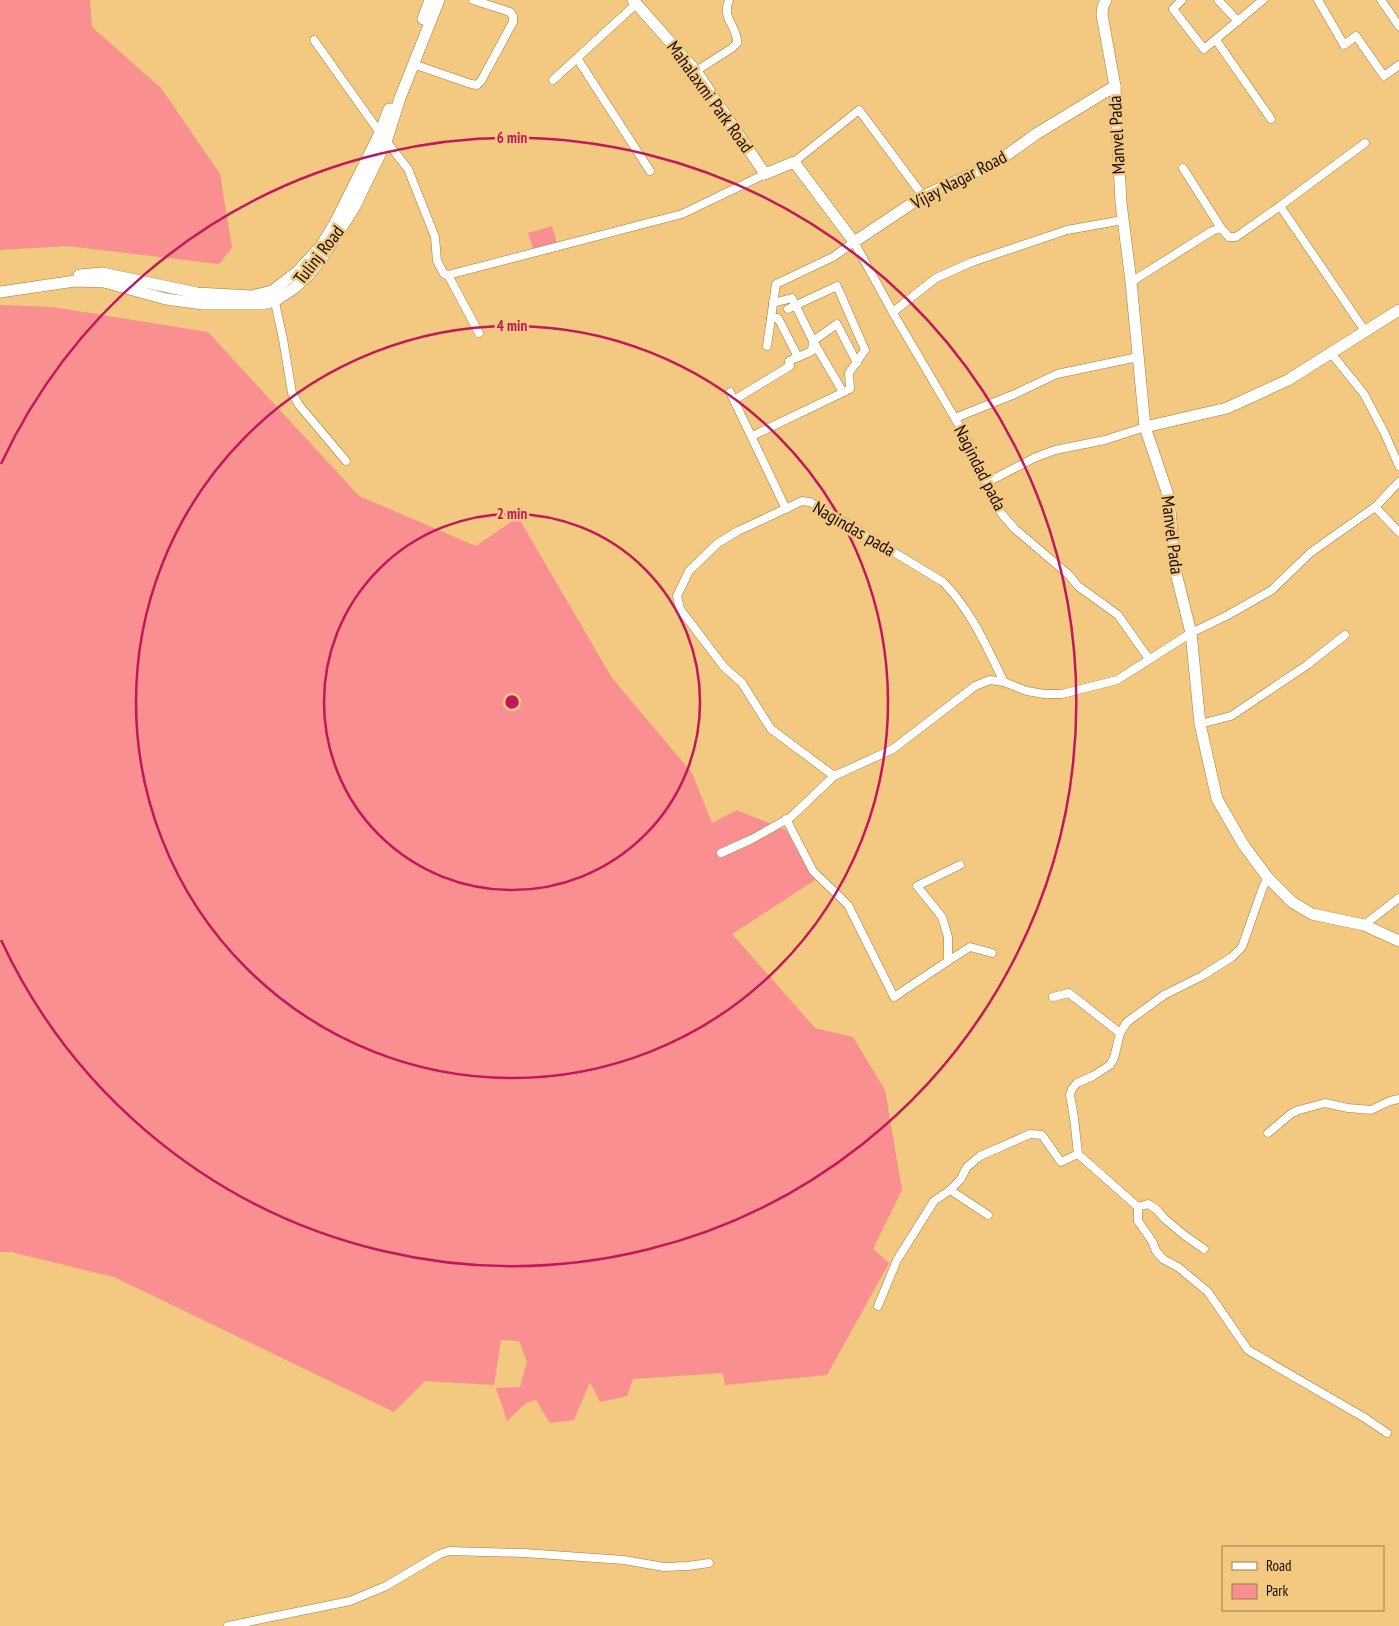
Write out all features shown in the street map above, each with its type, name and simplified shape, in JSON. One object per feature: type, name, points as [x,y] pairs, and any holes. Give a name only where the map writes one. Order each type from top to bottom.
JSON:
[{"type":"main road","name":"Tulinj Road","points":[[383,137],[430,0]]},
{"type":"main road","name":"Tulinj Road","points":[[0,284],[102,273],[197,293],[274,296],[321,246],[383,137],[439,0]]},
{"type":"main road","name":"Manvel Pada","points":[[1106,0],[1102,15],[1115,86],[1122,220],[1131,282],[1144,427],[1169,498],[1175,569],[1190,633],[1200,724],[1217,798],[1243,844],[1268,878],[1292,902],[1307,912],[1324,918],[1364,925],[1399,941]]},
{"type":"main road","name":"Mahalaxmi Park Road","points":[[635,2],[696,71],[765,174]]},
{"type":"main road","name":"Vijay Nagar Road","points":[[854,242],[923,196],[993,164],[1036,134],[1115,86]]},
{"type":"main road","points":[[765,174],[794,162],[854,242]]},
{"type":"main road","points":[[0,292],[75,281],[104,282],[166,299],[203,304],[261,304],[274,296]]},
{"type":"main road","points":[[1144,427],[1227,408],[1288,380],[1399,310]]},
{"type":"street","points":[[413,64],[471,84],[477,84],[481,81],[513,22],[513,16],[510,12],[473,0]]},
{"type":"street","points":[[696,71],[737,43],[737,38],[726,17],[729,0]]},
{"type":"street","points":[[1218,0],[1238,21]]},
{"type":"street","points":[[1177,2],[1173,8],[1204,49],[1263,0]]},
{"type":"street","points":[[1318,0],[1344,45],[1356,36],[1384,76],[1399,65]]},
{"type":"street","points":[[1381,0],[1399,26]]},
{"type":"street","points":[[553,80],[635,2]]},
{"type":"street","points":[[314,40],[412,176],[435,237],[437,260],[444,274],[448,275],[480,334]]},
{"type":"street","points":[[1216,40],[1271,119]]},
{"type":"street","points":[[577,58],[650,171]]},
{"type":"street","points":[[794,162],[859,110],[923,196]]},
{"type":"street","points":[[1183,168],[1221,228],[1229,237],[1233,238],[1365,143]]},
{"type":"street","points":[[448,275],[682,214],[765,174]]},
{"type":"street","points":[[1280,206],[1366,331]]},
{"type":"street","points":[[893,312],[936,278],[972,262],[1066,230],[1122,220]]},
{"type":"street","points":[[1131,282],[1212,231],[1221,228]]},
{"type":"street","points":[[768,346],[776,284],[833,257],[854,242]]},
{"type":"street","name":"Nagindad pada","points":[[854,242],[955,418],[988,482],[1001,513],[1015,529],[1069,575],[1078,586],[1118,615],[1149,659]]},
{"type":"street","points":[[752,436],[850,389],[849,373],[865,350],[837,286],[792,307]]},
{"type":"street","points":[[274,296],[292,393],[346,461]]},
{"type":"street","points":[[773,303],[792,298],[792,307],[843,392]]},
{"type":"street","points":[[771,318],[778,318],[798,357]]},
{"type":"street","points":[[734,400],[790,366],[789,361],[812,351],[813,342],[837,324],[857,363]]},
{"type":"street","points":[[1331,353],[1364,394],[1399,466]]},
{"type":"street","points":[[955,418],[1016,394],[1057,374],[1138,357]]},
{"type":"street","points":[[730,392],[786,509]]},
{"type":"street","points":[[988,482],[1054,450],[1105,440],[1144,427]]},
{"type":"street","points":[[721,853],[752,840],[786,819],[799,810],[834,776],[893,749],[974,686],[990,680],[1004,682],[1027,691],[1044,694],[1062,694],[1117,680],[1190,633],[1228,615],[1272,590],[1310,553],[1376,507],[1399,482]]},
{"type":"street","name":"Nagindas pada","points":[[834,776],[771,730],[742,683],[724,667],[680,608],[677,596],[689,571],[718,543],[797,503],[810,502],[942,582],[953,592],[971,616],[1004,682]]},
{"type":"street","points":[[1376,507],[1399,532]]},
{"type":"street","points":[[1200,724],[1231,716],[1307,665],[1345,635]]},
{"type":"street","points":[[786,819],[813,871],[848,905],[894,998],[970,947],[992,953]]},
{"type":"street","points":[[948,961],[948,937],[942,918],[917,886],[960,865]]},
{"type":"street","points":[[1268,878],[1263,887],[1242,947],[1237,953],[1202,976],[1164,995],[1127,1022],[1120,1033],[1114,1058],[1110,1066],[1077,1083],[1072,1089],[1070,1095],[1078,1154],[1138,1207],[1138,1221],[1152,1241],[1156,1251],[1163,1259],[1178,1267],[1208,1292],[1248,1350],[1365,1418],[1387,1433]]},
{"type":"street","points":[[1364,925],[1399,898]]},
{"type":"street","points":[[1053,997],[1069,993],[1120,1033]]},
{"type":"street","points":[[1268,1133],[1292,1113],[1325,1103],[1371,1110],[1399,1099]]},
{"type":"street","points":[[878,1306],[897,1260],[934,1201],[950,1190],[960,1180],[967,1167],[980,1156],[1030,1134],[1042,1135],[1061,1162],[1078,1154]]},
{"type":"street","points":[[950,1190],[988,1215]]},
{"type":"street","points":[[1138,1207],[1148,1204],[1156,1209],[1181,1232],[1204,1249]]},
{"type":"street","points":[[228,1626],[350,1601],[386,1586],[440,1554],[449,1551],[524,1553],[624,1560],[664,1568],[710,1563]]},
{"type":"green space","points":[[0,0],[90,0],[92,27],[161,88],[220,174],[232,248],[219,264],[67,246],[0,250]]},
{"type":"green space","points":[[552,226],[557,244],[533,249],[528,233]]},
{"type":"green space","points":[[0,305],[52,307],[208,332],[359,496],[476,546],[518,517],[612,678],[692,773],[712,823],[737,810],[786,830],[815,880],[732,934],[815,1028],[853,1037],[885,1090],[902,1190],[873,1249],[889,1263],[827,1375],[725,1385],[723,1373],[633,1379],[627,1396],[600,1402],[590,1382],[574,1420],[550,1423],[536,1400],[526,1403],[507,1421],[496,1388],[520,1387],[527,1362],[519,1341],[501,1340],[494,1385],[425,1381],[394,1412],[114,1277],[11,1252],[0,1252]]}]
